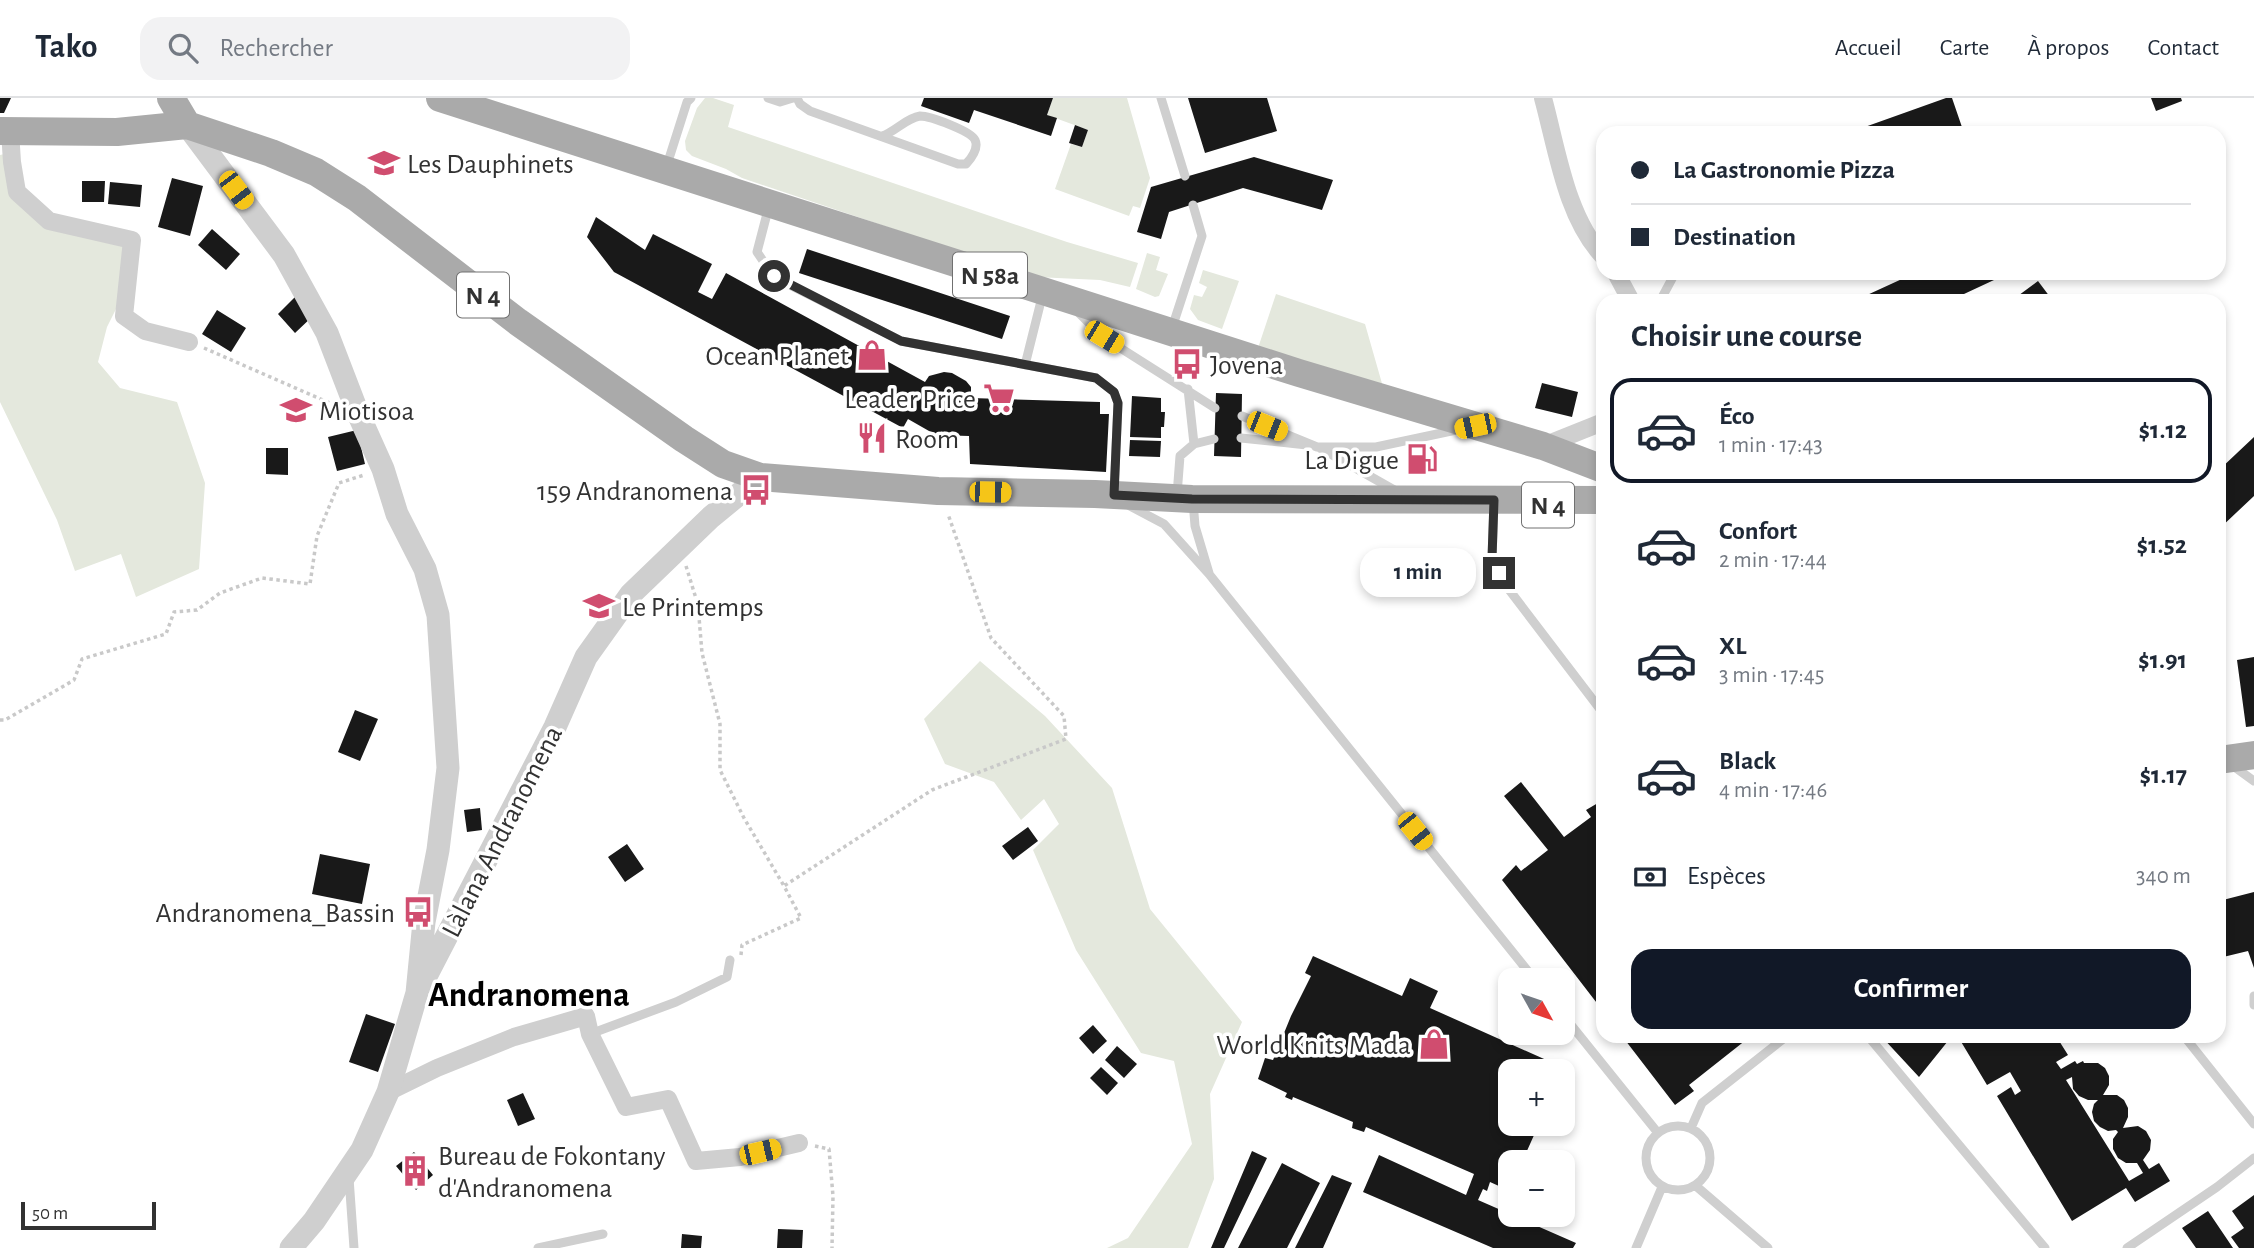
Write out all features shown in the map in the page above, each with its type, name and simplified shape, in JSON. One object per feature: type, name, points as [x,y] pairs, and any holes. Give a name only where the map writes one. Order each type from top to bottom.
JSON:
[{"type":"main road","points":[[171,98],[187,125]]},
{"type":"main road","name":"N 58a","points":[[440,98],[1171,332],[1542,446],[1596,467]]},
{"type":"main road","name":"N 4","points":[[5,131],[117,132],[187,125],[271,153],[316,172],[357,198],[519,322],[684,439],[723,464],[760,477],[938,491],[1185,498],[1596,500]]},
{"type":"main road","name":"N 58a","points":[[1542,446],[1596,456]]},
{"type":"main road","name":"N 4","points":[[1494,500],[1596,510]]},
{"type":"main road","points":[[2226,759],[2254,755]]},
{"type":"street","points":[[1543,98],[1572,206],[1596,248]]},
{"type":"street","name":"Làlana Andranomena","points":[[187,125],[284,255],[327,333],[383,469],[397,514],[425,569],[435,603],[443,676],[448,768],[438,850],[424,922],[417,993]]},
{"type":"street","points":[[5,131],[17,192],[50,221],[132,240],[124,316],[145,331],[189,342]]},
{"type":"street","points":[[1542,446],[1596,425]]},
{"type":"street","name":"Làlana Andranomena","points":[[417,993],[555,727],[586,657],[631,594],[711,517],[760,477]]},
{"type":"street","points":[[291,1248],[314,1221],[362,1150],[388,1092],[417,993]]},
{"type":"street","points":[[388,1092],[437,1068],[514,1037],[586,1016],[590,1034],[626,1107],[668,1099],[696,1161],[740,1157],[799,1143]]},
{"type":"street","points":[[284,1248],[314,1221]]},
{"type":"lane","points":[[665,170],[687,102],[691,98]]},
{"type":"lane","points":[[768,98],[780,102],[795,98],[810,111],[958,164],[965,164],[971,159],[976,145],[975,139],[969,133],[929,116],[917,116],[882,136]]},
{"type":"lane","points":[[1161,98],[1185,176]]},
{"type":"lane","points":[[770,204],[757,251],[774,276],[901,341],[1096,378],[1114,392],[1118,403],[1104,494],[1138,508],[1164,524],[1209,575],[1525,968]]},
{"type":"lane","points":[[1171,332],[1202,236],[1193,205]]},
{"type":"lane","points":[[1025,365],[1054,295],[1104,337],[1215,408]]},
{"type":"lane","points":[[1188,389],[1194,444]]},
{"type":"lane","points":[[1242,416],[1317,447],[1410,499]]},
{"type":"lane","points":[[1241,438],[1317,447],[1376,447],[1475,426]]},
{"type":"lane","points":[[1209,575],[1185,498],[1180,456],[1194,444],[1214,439]]},
{"type":"lane","points":[[1494,500],[1492,558],[1507,587],[1596,704]]},
{"type":"lane","points":[[2226,763],[2254,782]]},
{"type":"lane","points":[[590,1034],[677,1002],[727,977],[730,960]]},
{"type":"lane","points":[[2254,996],[2254,1005]]},
{"type":"lane","points":[[1575,1030],[1658,1133]]},
{"type":"lane","points":[[1691,1128],[1702,1103],[1778,1043]]},
{"type":"lane","points":[[1874,1043],[2045,1248]]},
{"type":"lane","points":[[2190,1043],[2254,1124]]},
{"type":"lane","points":[[1668,1127],[1691,1128],[1708,1144],[1710,1167],[1705,1178],[1696,1186],[1685,1190],[1673,1191],[1662,1187],[1648,1171],[1647,1151],[1651,1141],[1668,1127]]},
{"type":"lane","points":[[2127,1248],[2217,1187],[2254,1158]]},
{"type":"lane","points":[[348,1169],[354,1248]]},
{"type":"lane","points":[[1696,1186],[1768,1248]]},
{"type":"lane","points":[[1636,1248],[1662,1187]]},
{"type":"lane","points":[[538,1248],[603,1234]]},
{"type":"path","points":[[189,342],[329,403],[357,411]]},
{"type":"path","points":[[0,720],[5,720],[74,680],[82,659],[166,634],[174,612],[197,610],[220,593],[262,578],[310,584],[317,536],[339,483],[383,469]]},
{"type":"path","points":[[783,886],[932,790],[1066,739],[1064,716],[991,638],[948,514]]},
{"type":"path","points":[[681,546],[698,605],[702,653],[720,724],[720,771],[801,918],[742,945],[740,961],[727,977]]},
{"type":"path","points":[[799,1143],[829,1149],[833,1196],[832,1248]]},
{"type":"shaded area","points":[[705,98],[734,105],[728,127],[1067,242],[1138,263],[1130,287],[1100,280],[1036,277],[742,178],[692,156],[686,150],[685,141],[697,108]]},
{"type":"shaded area","points":[[1053,98],[1127,98],[1150,178],[1140,208],[1133,206],[1129,216],[1055,189],[1071,144],[1082,147],[1088,130],[1047,115]]},
{"type":"shaded area","points":[[13,152],[15,197],[50,221],[127,240],[120,301],[107,327],[98,362],[120,388],[177,402],[205,483],[199,569],[136,597],[121,554],[75,571],[57,520],[0,402],[0,155]]},
{"type":"shaded area","points":[[1147,253],[1160,257],[1156,270],[1168,274],[1159,296],[1155,297],[1136,289]]},
{"type":"shaded area","points":[[1203,270],[1239,281],[1222,329],[1198,320],[1190,309],[1194,295],[1202,297],[1207,287],[1199,283]]},
{"type":"shaded area","points":[[1276,294],[1365,324],[1383,387],[1258,348]]},
{"type":"shaded area","points":[[980,661],[1045,716],[1112,788],[1150,909],[1242,1022],[1210,1094],[1214,1179],[1188,1248],[1107,1248],[1128,1238],[1192,1144],[1174,1061],[1141,1053],[1076,950],[1033,850],[1059,824],[1044,799],[1021,820],[994,782],[945,764],[924,719]]},
{"type":"building","points":[[0,98],[11,98],[4,113],[0,113]]},
{"type":"building","points":[[924,98],[1053,98],[1047,115],[1057,118],[1051,136],[974,110],[969,123],[921,106]]},
{"type":"building","points":[[1188,98],[1267,98],[1277,131],[1205,153]]},
{"type":"building","points":[[1952,98],[1962,126],[1868,126]]},
{"type":"building","points":[[2151,98],[2181,98],[2182,101],[2156,111]]},
{"type":"building","points":[[1075,125],[1088,130],[1082,147],[1069,143]]},
{"type":"building","points":[[1254,157],[1333,180],[1322,210],[1243,188],[1169,212],[1161,239],[1137,232],[1151,187]]},
{"type":"building","points":[[172,178],[203,186],[190,236],[158,227]]},
{"type":"building","points":[[82,181],[105,181],[104,202],[82,202]]},
{"type":"building","points":[[110,182],[142,185],[140,207],[108,204]]},
{"type":"building","points":[[596,217],[645,250],[653,234],[712,264],[698,292],[712,299],[726,273],[925,382],[929,376],[944,372],[952,373],[966,381],[971,387],[971,398],[1100,402],[1100,414],[1109,414],[1106,472],[970,464],[969,436],[936,435],[908,419],[903,428],[614,272],[587,237]]},
{"type":"building","points":[[212,229],[240,254],[226,270],[198,245]]},
{"type":"building","points":[[807,249],[1010,316],[1002,339],[799,273]]},
{"type":"building","points":[[1900,280],[1994,280],[1964,294],[1869,294]]},
{"type":"building","points":[[2038,281],[2048,294],[2020,294]]},
{"type":"building","points":[[296,296],[314,315],[295,333],[278,314]]},
{"type":"building","points":[[217,310],[246,328],[231,352],[202,334]]},
{"type":"building","points":[[1542,383],[1578,392],[1572,417],[1535,408]]},
{"type":"building","points":[[1216,393],[1242,394],[1241,457],[1214,456]]},
{"type":"building","points":[[1132,396],[1161,398],[1161,412],[1165,412],[1161,438],[1130,437]]},
{"type":"building","points":[[357,430],[365,464],[337,471],[328,437]]},
{"type":"building","points":[[2254,437],[2254,496],[2226,522],[2226,463]]},
{"type":"building","points":[[1130,440],[1161,441],[1160,457],[1129,456]]},
{"type":"building","points":[[266,448],[288,448],[288,475],[266,474]]},
{"type":"building","points":[[2254,657],[2254,726],[2246,727],[2237,660]]},
{"type":"building","points":[[355,710],[378,719],[360,761],[338,752]]},
{"type":"building","points":[[1521,782],[1564,837],[1591,817],[1586,810],[1596,804],[1596,1002],[1575,975],[1575,968],[1570,968],[1502,880],[1516,865],[1521,871],[1548,850],[1504,796]]},
{"type":"building","points":[[480,808],[482,830],[467,832],[464,810]]},
{"type":"building","points":[[1028,827],[1038,841],[1013,860],[1002,846]]},
{"type":"building","points":[[627,844],[644,869],[625,882],[608,857]]},
{"type":"building","points":[[320,854],[370,864],[362,904],[312,894]]},
{"type":"building","points":[[2254,892],[2254,968],[2248,951],[2226,956],[2226,899]]},
{"type":"building","points":[[1313,956],[1402,996],[1410,978],[1438,991],[1430,1008],[1498,1038],[1498,1045],[1513,1045],[1544,1059],[1498,1059],[1498,1136],[1534,1136],[1527,1150],[1498,1150],[1498,1186],[1490,1182],[1487,1191],[1483,1189],[1478,1200],[1498,1209],[1498,1227],[1540,1227],[1576,1243],[1573,1248],[1493,1248],[1363,1192],[1379,1155],[1466,1195],[1474,1174],[1366,1127],[1364,1132],[1352,1128],[1353,1122],[1293,1097],[1292,1100],[1285,1097],[1287,1093],[1258,1079],[1265,1058],[1273,1060],[1311,976],[1305,973]]},
{"type":"building","points":[[366,1014],[395,1024],[378,1072],[349,1062]]},
{"type":"building","points":[[1093,1025],[1107,1041],[1093,1054],[1079,1038]]},
{"type":"building","points":[[1627,1043],[1742,1043],[1689,1085],[1694,1091],[1675,1105]]},
{"type":"building","points":[[1887,1043],[1946,1043],[1919,1077]]},
{"type":"building","points":[[1962,1043],[2060,1043],[2068,1055],[2056,1062],[2061,1069],[2075,1061],[2077,1064],[2083,1061],[2098,1063],[2105,1068],[2109,1085],[2103,1095],[2117,1095],[2124,1100],[2128,1117],[2123,1128],[2138,1126],[2146,1131],[2151,1140],[2150,1150],[2143,1160],[2149,1169],[2159,1163],[2170,1181],[2135,1202],[2126,1188],[2072,1221],[1997,1096],[2011,1087],[2015,1095],[2021,1091],[2010,1072],[1987,1085]],"holes":[[[2072,1077],[2073,1089],[2079,1096],[2098,1100],[2092,1112],[2094,1121],[2108,1131],[2118,1132],[2113,1139],[2113,1149],[2118,1158],[2126,1163],[2137,1163],[2143,1173],[2129,1181],[2066,1080]]]},
{"type":"building","points":[[1117,1046],[1137,1064],[1124,1078],[1105,1060]]},
{"type":"building","points":[[1101,1067],[1118,1083],[1107,1095],[1090,1078]]},
{"type":"building","points":[[523,1093],[535,1119],[518,1126],[507,1100]]},
{"type":"building","points":[[1252,1151],[1267,1158],[1224,1248],[1211,1248]]},
{"type":"building","name":"Bureau de Fokontany d'Andranomena","points":[[414,1152],[433,1175],[416,1190],[396,1166]]},
{"type":"building","points":[[1282,1163],[1320,1183],[1287,1248],[1238,1248]]},
{"type":"building","points":[[1332,1175],[1352,1183],[1323,1248],[1295,1248]]},
{"type":"building","points":[[2254,1195],[2254,1248],[2239,1248],[2231,1237],[2244,1228],[2232,1211]]},
{"type":"building","points":[[2208,1211],[2233,1248],[2196,1248],[2182,1228]]},
{"type":"building","points":[[778,1229],[803,1230],[802,1248],[777,1248]]},
{"type":"building","points":[[682,1234],[702,1236],[701,1248],[681,1248]]},
{"type":"place","name":"Les Dauphinets","points":[[384,163]]},
{"type":"place","name":"Ocean Planet","points":[[872,355]]},
{"type":"place","name":"Jovena","points":[[1187,364]]},
{"type":"place","name":"Leader Price","points":[[999,398]]},
{"type":"place","name":"Miotisoa","points":[[296,410]]},
{"type":"place","name":"Room","points":[[872,438]]},
{"type":"place","name":"La Digue","points":[[1422,459]]},
{"type":"place","name":"159 Andranomena","points":[[756,490]]},
{"type":"place","name":"Le Printemps","points":[[599,606]]},
{"type":"place","name":"Andranomena_Bassin","points":[[418,912]]},
{"type":"place","name":"World Knits Mada","points":[[1434,1044]]},
{"type":"place","name":"Bureau de Fokontany d'Andranomena","points":[[415,1171]]},
{"type":"district","name":"Andranomena","points":[[529,994]]},
{"type":"route","points":[[774,276],[901,341],[1096,378],[1114,392],[1118,403],[1114,495],[1192,499],[1494,500],[1492,558],[1499,573]]}]
